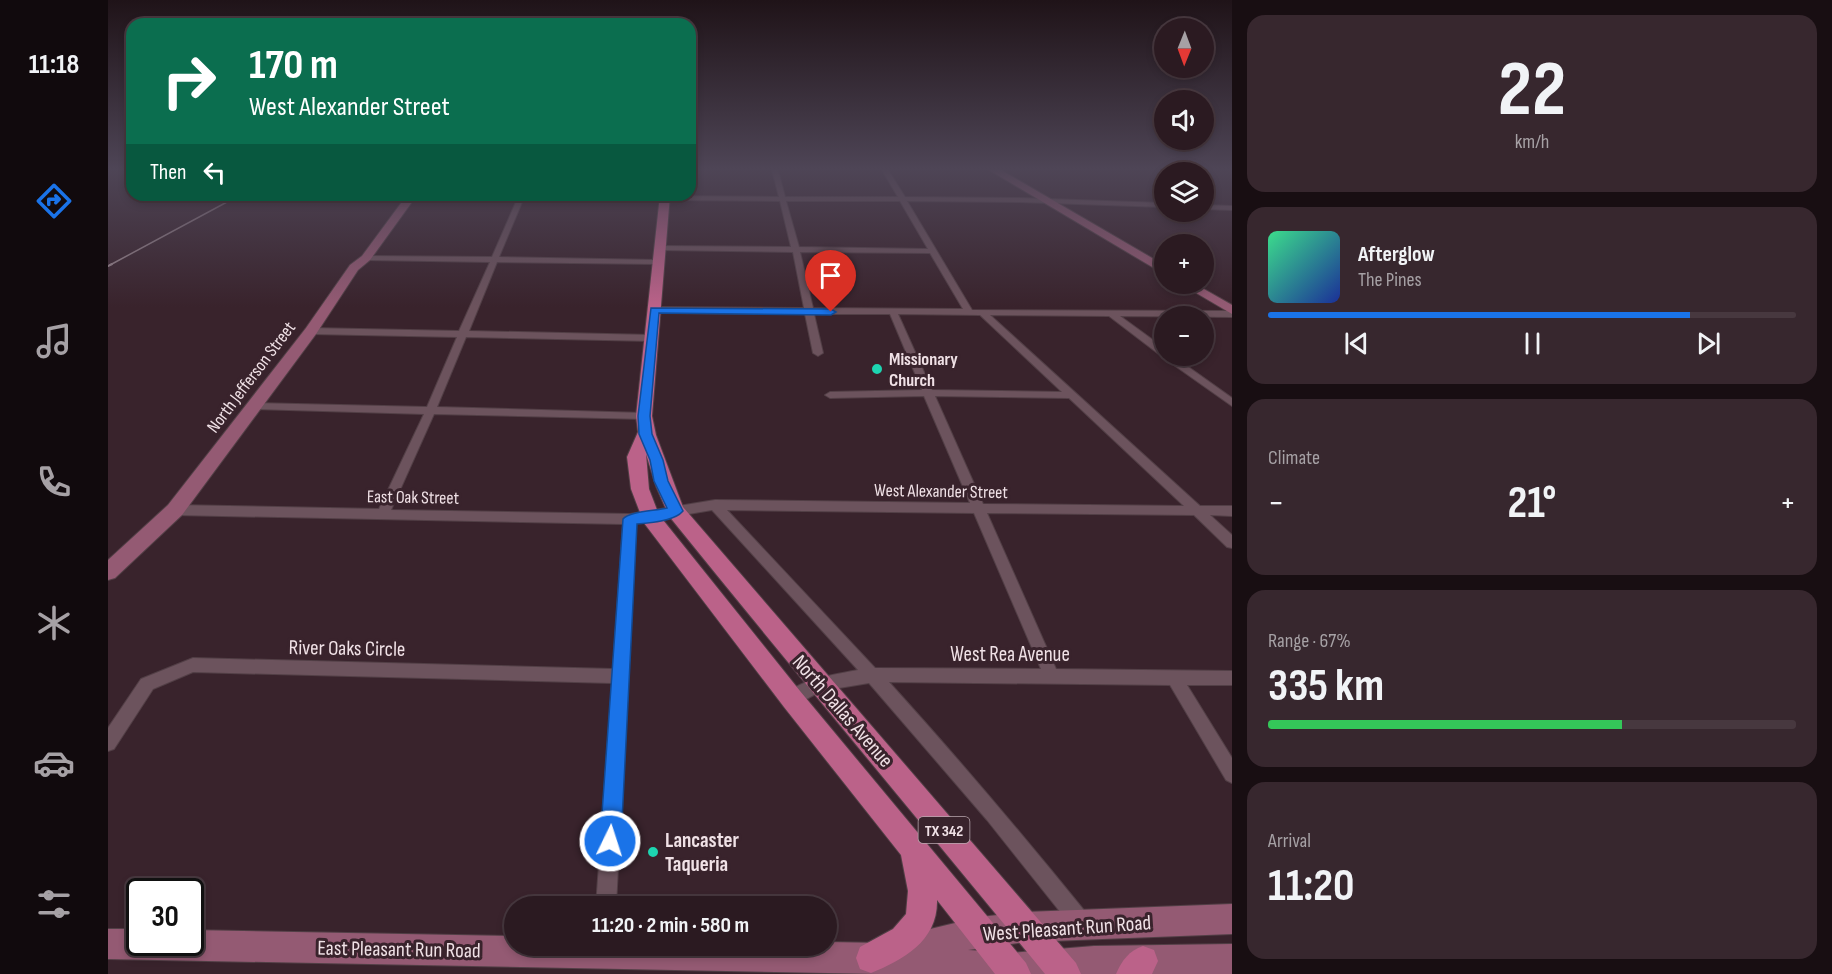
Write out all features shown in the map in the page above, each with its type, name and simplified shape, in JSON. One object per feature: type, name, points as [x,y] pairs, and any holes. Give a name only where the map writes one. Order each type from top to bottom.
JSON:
[{"type":"main road","name":"North Dallas Avenue","points":[[663,215],[644,416],[645,434],[656,460],[661,481],[676,511],[819,684],[863,732],[1061,969]]},
{"type":"main road","name":"North Dallas Avenue","points":[[645,434],[636,457],[641,518],[792,699],[1013,972]]},
{"type":"main road","points":[[871,958],[889,950],[918,925],[924,899],[910,846]]},
{"type":"street","name":"North Jefferson Street","points":[[108,572],[175,510],[311,331],[354,268],[366,258],[397,215]]},
{"type":"street","points":[[383,514],[431,409],[513,215]]},
{"type":"street","points":[[787,215],[818,352]]},
{"type":"street","points":[[912,215],[969,312]]},
{"type":"street","points":[[1072,215],[1154,264]]},
{"type":"street","points":[[659,248],[932,251]]},
{"type":"street","points":[[366,258],[658,262]]},
{"type":"street","points":[[1202,294],[1232,312]]},
{"type":"street","points":[[655,310],[983,313],[1232,312]]},
{"type":"street","points":[[893,312],[1051,675]]},
{"type":"street","points":[[983,313],[1232,543]]},
{"type":"street","points":[[1111,313],[1154,345]]},
{"type":"street","points":[[311,331],[652,338]]},
{"type":"street","points":[[1182,366],[1232,403]]},
{"type":"street","points":[[830,395],[928,393],[1072,395]]},
{"type":"street","points":[[254,406],[644,416]]},
{"type":"street","points":[[715,505],[874,675],[1034,863],[1082,924]]},
{"type":"street","name":"West Alexander Street","points":[[641,518],[715,505],[1232,511]]},
{"type":"street","name":"East Oak Street","points":[[175,510],[641,518]]},
{"type":"street","points":[[607,896],[621,676],[641,518]]},
{"type":"street","name":"River Oaks Circle","points":[[108,743],[147,684],[193,665],[621,676]]},
{"type":"street","name":"West Rea Avenue","points":[[792,699],[819,684],[874,675],[1232,678]]},
{"type":"street","points":[[1174,677],[1232,774]]},
{"type":"street","name":"West Pleasant Run Road","points":[[871,958],[980,932],[1025,927],[1232,919]]},
{"type":"street","name":"East Pleasant Run Road","points":[[108,944],[504,947]]},
{"type":"street","name":"East Pleasant Run Road","points":[[818,956],[871,958]]},
{"type":"street","name":"West Pleasant Run Road","points":[[871,958],[1013,972],[1061,969],[1094,961],[1138,968],[1232,959]]},
{"type":"railway","points":[[110,265],[202,215]]},
{"type":"place","name":"Missionary Church","points":[[877,369]]},
{"type":"place","name":"Lancaster Taqueria","points":[[653,852]]},
{"type":"route","points":[[610,841],[630,519],[651,518],[676,511],[661,481],[656,460],[645,434],[644,416],[655,310],[831,312]]}]
